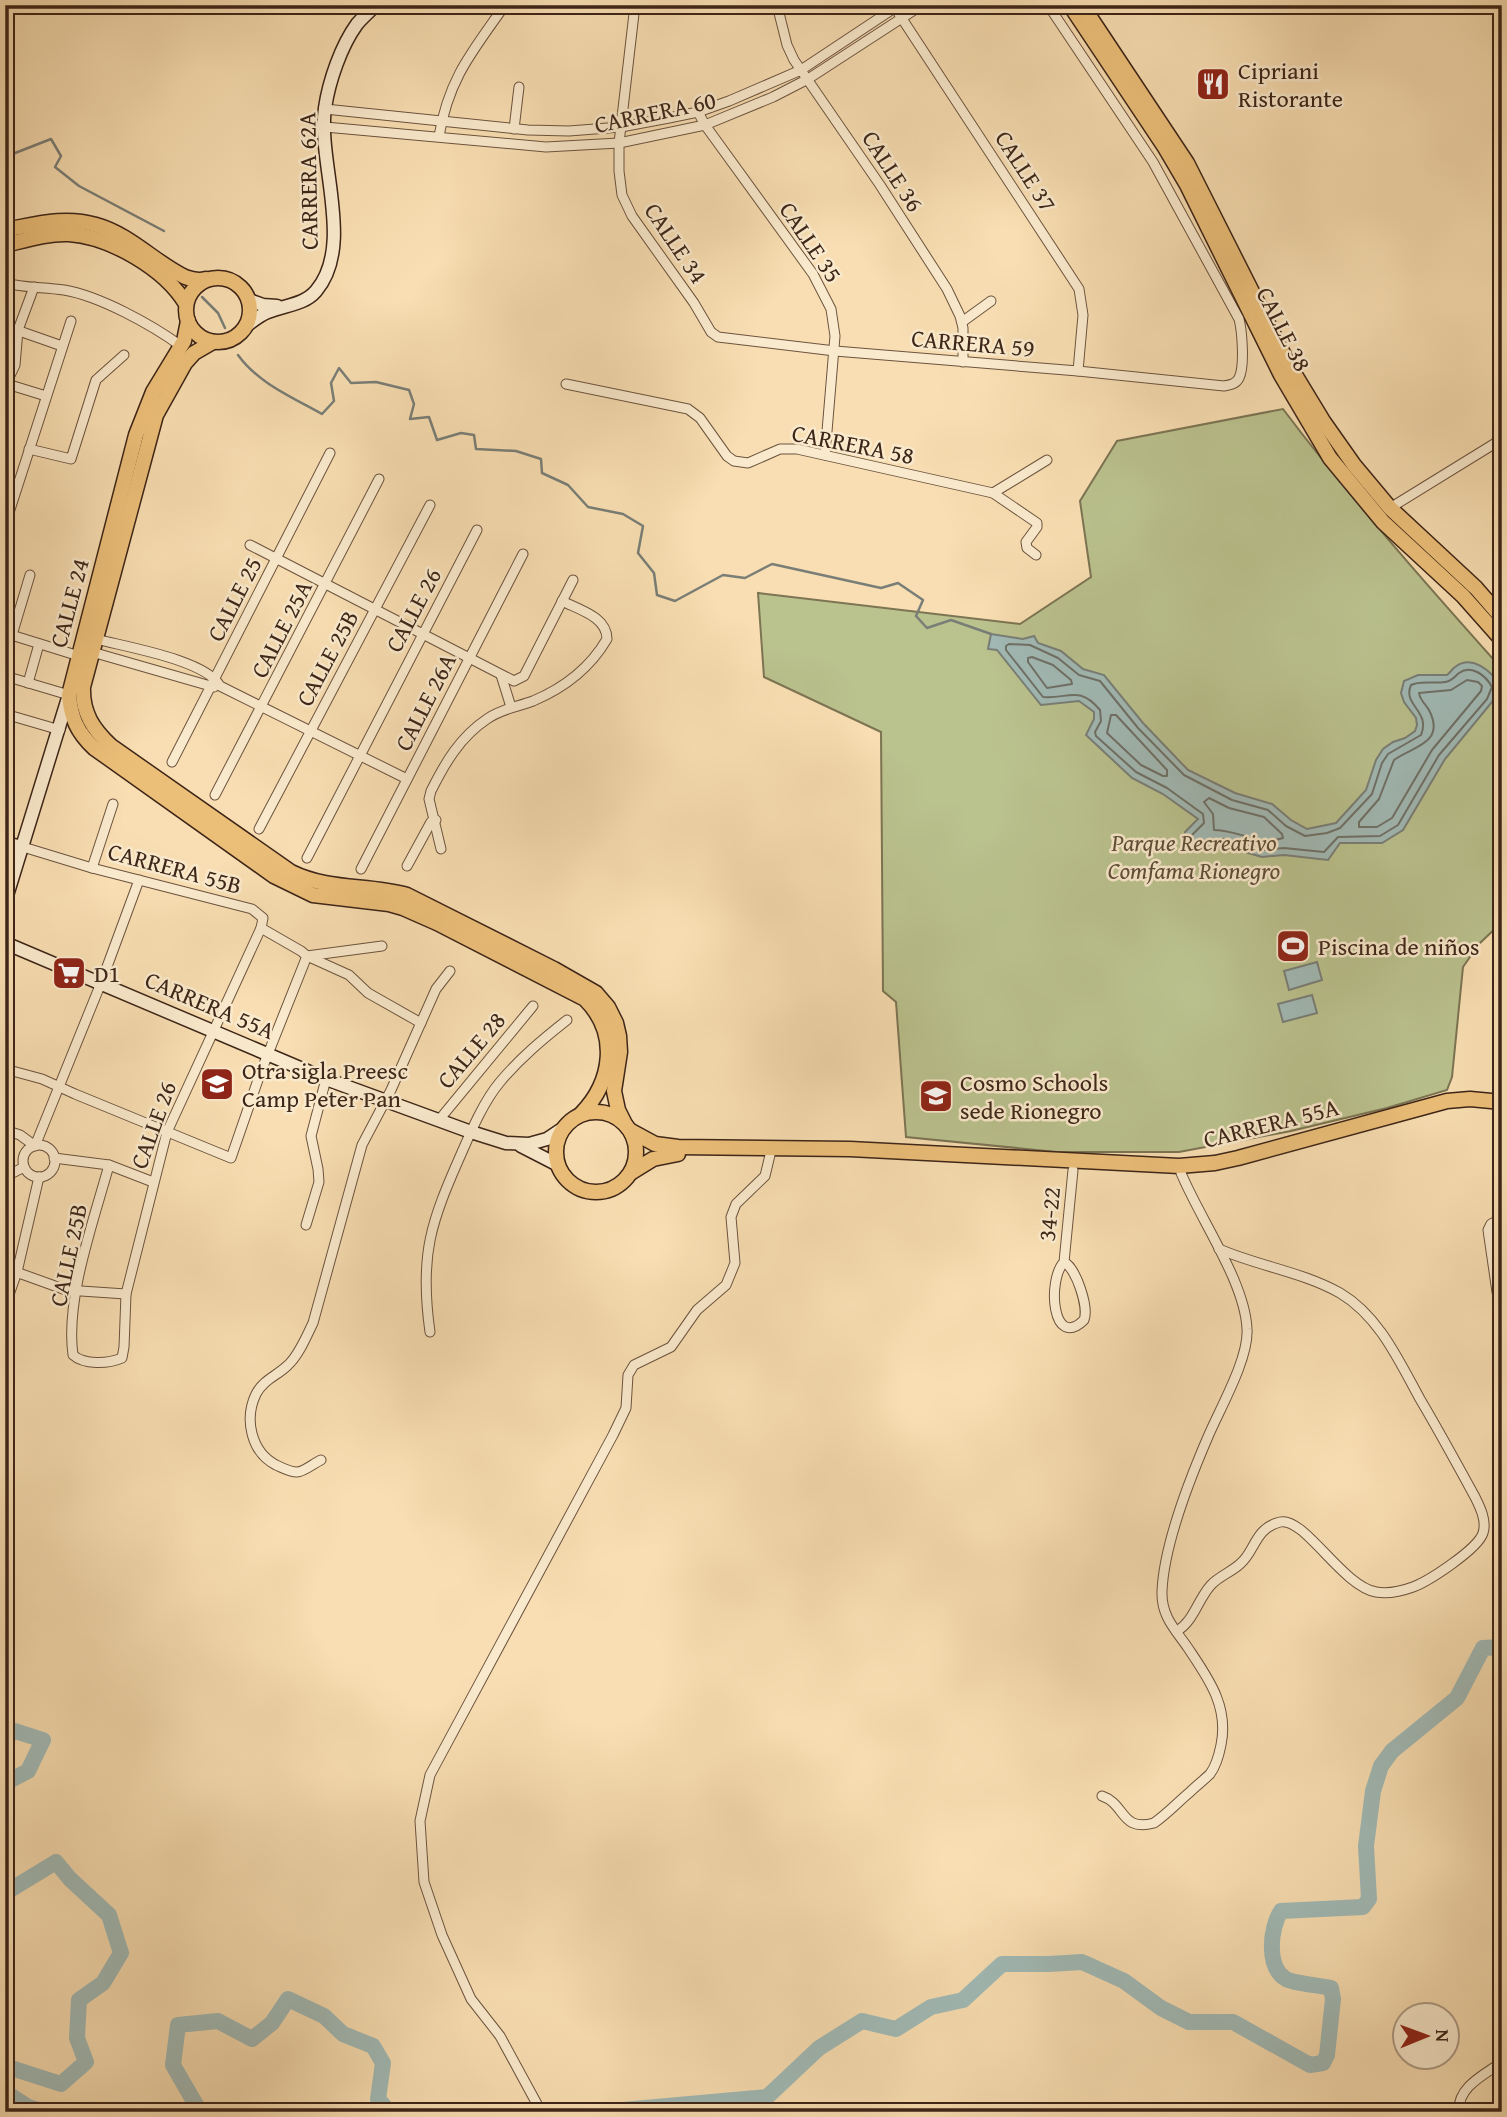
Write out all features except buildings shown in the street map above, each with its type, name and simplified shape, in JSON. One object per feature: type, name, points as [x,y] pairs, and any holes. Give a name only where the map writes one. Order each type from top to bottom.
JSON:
[{"type":"main road","name":"CARRERA 62A","points":[[246,326],[266,312],[304,301],[326,277],[334,227],[325,109],[345,44],[358,23],[376,5]]},
{"type":"main road","name":"CALLE 38","points":[[1070,5],[1164,146],[1187,186],[1281,375],[1330,458],[1383,522],[1454,587],[1502,640]]},
{"type":"main road","name":"CALLE 38","points":[[1082,5],[1187,163],[1289,365],[1353,465],[1390,508],[1453,565],[1502,618]]},
{"type":"main road","points":[[5,230],[53,220],[75,220],[99,226],[144,249],[185,277],[198,281],[219,277],[232,280],[243,288],[251,313],[242,332],[229,341],[213,342],[198,335],[188,321],[186,304],[179,292],[164,278],[115,245],[68,234],[5,245]]},
{"type":"main road","points":[[186,304],[193,289],[206,279]]},
{"type":"main road","points":[[249,300],[263,305],[288,306]]},
{"type":"main road","name":"CALLE 24","points":[[89,649],[136,435],[153,392],[181,346],[188,321]]},
{"type":"main road","name":"CALLE 24","points":[[5,902],[60,730],[76,697],[156,415],[185,363],[194,353],[213,342]]},
{"type":"main road","points":[[76,697],[96,731],[111,746],[291,872],[324,885],[389,890],[407,895],[596,993],[608,1007],[619,1036],[620,1052],[614,1091],[618,1110],[636,1148],[632,1172],[615,1188],[593,1192],[571,1184],[558,1165],[558,1141],[565,1126],[581,1114],[597,1096],[608,1048],[605,1028],[594,1009],[584,999],[403,908],[313,895],[293,887],[94,748],[73,720],[76,697]]},
{"type":"main road","points":[[60,730],[78,730]]},
{"type":"main road","name":"CARRERA 55B","points":[[5,843],[23,848]]},
{"type":"main road","name":"CARRERA 55A","points":[[5,943],[326,1079],[471,1132],[517,1144],[538,1142],[565,1126]]},
{"type":"main road","name":"CARRERA 55A","points":[[628,1127],[654,1144],[678,1147],[850,1149],[1179,1166],[1238,1158],[1447,1101],[1502,1101]]},
{"type":"main road","name":"CARRERA 55A","points":[[632,1172],[653,1159],[670,1154],[948,1161],[1073,1170],[1181,1173],[1242,1165],[1443,1111],[1474,1108],[1502,1110]]},
{"type":"main road","points":[[581,1114],[604,1112],[628,1127]]},
{"type":"main road","name":"CARRERA 55A","points":[[517,1144],[558,1165]]},
{"type":"street","points":[[439,136],[456,75],[505,5]]},
{"type":"street","name":"CALLE 34","points":[[635,5],[619,144],[622,195],[632,216],[711,331]]},
{"type":"street","name":"CALLE 36","points":[[777,5],[787,45],[800,70],[947,289],[962,321],[963,362]]},
{"type":"street","name":"CARRERA 60","points":[[325,127],[546,147],[619,144],[705,125],[773,97],[808,79],[922,5]]},
{"type":"street","name":"CALLE 38","points":[[1048,5],[1153,162],[1239,319],[1242,329],[1241,371],[1234,384]]},
{"type":"street","name":"CARRERA 60","points":[[325,109],[514,129],[569,131],[621,127],[698,112],[800,70],[896,6]]},
{"type":"street","name":"CALLE 37","points":[[896,6],[1079,289],[1083,315],[1078,371]]},
{"type":"street","points":[[514,129],[519,87]]},
{"type":"street","name":"CALLE 35","points":[[698,112],[813,274],[834,316],[835,351],[825,455]]},
{"type":"street","points":[[5,283],[66,290],[87,297],[142,321],[181,346]]},
{"type":"street","points":[[34,287],[18,330],[6,385],[46,396]]},
{"type":"street","points":[[962,321],[991,301]]},
{"type":"street","points":[[5,525],[71,321]]},
{"type":"street","points":[[5,326],[62,346]]},
{"type":"street","name":"CARRERA 59","points":[[711,331],[725,339],[835,351],[1224,386],[1234,384]]},
{"type":"street","points":[[29,449],[71,459],[98,376],[115,366],[124,355]]},
{"type":"street","name":"CARRERA 58","points":[[566,384],[688,409],[700,418],[727,456],[741,463],[748,463],[780,449],[797,449],[993,494]]},
{"type":"street","points":[[1390,508],[1502,439]]},
{"type":"street","name":"CALLE 25","points":[[172,762],[215,684],[330,453]]},
{"type":"street","points":[[1036,555],[1027,548],[1026,542],[1037,523],[993,494],[1047,460]]},
{"type":"street","name":"CALLE 25A","points":[[215,795],[379,479]]},
{"type":"street","name":"CALLE 25B","points":[[259,829],[429,505]]},
{"type":"street","name":"CALLE 26","points":[[307,858],[477,530]]},
{"type":"street","points":[[250,545],[513,681],[524,676],[573,580]]},
{"type":"street","name":"CALLE 26A","points":[[361,869],[523,554]]},
{"type":"street","points":[[30,575],[9,634],[39,644],[89,649],[200,668],[215,684]]},
{"type":"street","points":[[441,849],[429,799],[430,791],[460,743],[487,719],[545,695],[568,682],[580,673],[607,639],[606,629],[601,622],[562,601]]},
{"type":"street","points":[[28,683],[39,644]]},
{"type":"street","points":[[89,649],[215,684],[407,779]]},
{"type":"street","points":[[501,675],[511,707]]},
{"type":"street","points":[[5,676],[76,697]]},
{"type":"street","points":[[5,714],[60,730]]},
{"type":"street","points":[[92,868],[113,804]]},
{"type":"street","points":[[407,866],[431,822],[436,820]]},
{"type":"street","name":"CARRERA 55B","points":[[23,848],[252,909],[263,918],[261,928],[307,956],[349,975],[368,993],[421,1023]]},
{"type":"street","points":[[5,1130],[20,1135],[34,1146],[47,1148],[54,1158],[52,1170],[39,1177],[30,1175],[24,1167],[26,1152],[34,1146],[101,983],[139,880]]},
{"type":"street","name":"CALLE 26","points":[[124,1347],[126,1294],[167,1132],[261,928]]},
{"type":"street","points":[[5,1069],[58,1085],[231,1158],[307,956],[382,947]]},
{"type":"street","points":[[321,1460],[299,1472],[287,1470],[266,1460],[256,1447],[250,1424],[255,1396],[264,1382],[288,1366],[313,1323],[362,1145],[436,989],[450,971]]},
{"type":"street","name":"CALLE 28","points":[[439,1120],[533,1006]]},
{"type":"street","points":[[430,1332],[425,1280],[432,1229],[440,1203],[471,1132],[498,1084],[528,1052],[567,1020]]},
{"type":"street","points":[[306,1225],[319,1182],[311,1136],[326,1079]]},
{"type":"street","points":[[538,2108],[500,2036],[471,1999],[442,1936],[424,1882],[420,1821],[430,1775],[613,1435],[626,1408],[628,1375],[634,1365],[671,1347],[697,1310],[726,1285],[735,1263],[732,1217],[736,1204],[765,1176],[770,1155]]},
{"type":"street","points":[[54,1158],[109,1165],[153,1182]]},
{"type":"street","name":"CALLE 25B","points":[[109,1165],[79,1272],[71,1345],[73,1355],[87,1362],[115,1361],[122,1358],[124,1347]]},
{"type":"street","points":[[5,1177],[24,1167]]},
{"type":"street","name":"34-22","points":[[1064,1262],[1071,1267],[1086,1308],[1084,1320],[1071,1326],[1060,1323],[1055,1308],[1056,1280],[1064,1262],[1073,1170]]},
{"type":"street","points":[[1102,1796],[1110,1798],[1123,1817],[1133,1824],[1153,1823],[1210,1773],[1219,1757],[1224,1716],[1218,1698],[1208,1678],[1167,1620],[1162,1593],[1170,1542],[1206,1441],[1230,1389],[1246,1343],[1247,1332],[1243,1306],[1219,1249],[1181,1173]]},
{"type":"street","points":[[5,1306],[17,1272],[39,1177]]},
{"type":"street","points":[[1502,1218],[1491,1224],[1488,1230],[1497,1292],[1502,1304]]},
{"type":"street","points":[[1177,1631],[1188,1621],[1212,1583],[1243,1562],[1253,1543],[1268,1527],[1281,1521],[1295,1524],[1346,1576],[1374,1592],[1413,1587],[1438,1574],[1479,1541],[1484,1531],[1483,1516],[1475,1497],[1391,1348],[1359,1306],[1314,1281],[1250,1262],[1219,1249]]},
{"type":"street","points":[[5,1268],[76,1292],[126,1294]]},
{"type":"street","points":[[1459,2112],[1458,2102],[1464,2090],[1502,2062]]},
{"type":"green space","name":"Parque Recreativo Comfama Rionegro","points":[[1283,409],[1362,508],[1502,669],[1502,922],[1479,944],[1463,967],[1452,1077],[1447,1090],[1387,1108],[1291,1131],[1179,1152],[1057,1152],[906,1137],[896,1002],[883,991],[881,732],[764,677],[758,593],[1020,624],[1091,577],[1080,501],[1117,441]]},
{"type":"water","points":[[991,634],[1023,639],[1034,636],[1038,643],[1061,651],[1083,669],[1104,675],[1143,723],[1188,770],[1235,793],[1272,804],[1307,829],[1336,823],[1366,790],[1376,760],[1383,749],[1415,731],[1416,718],[1401,693],[1404,681],[1418,675],[1447,675],[1461,663],[1468,662],[1486,669],[1499,683],[1492,702],[1445,759],[1403,830],[1382,843],[1340,843],[1328,860],[1284,855],[1262,857],[1224,846],[1184,850],[1185,832],[1198,819],[1163,794],[1132,778],[1086,735],[1094,719],[1094,712],[1079,701],[1041,705],[997,650],[988,649]]},
{"type":"water","points":[[1317,962],[1322,980],[1289,990],[1284,971]]},
{"type":"water","points":[[1312,995],[1317,1013],[1283,1022],[1278,1004]]},
{"type":"waterway","points":[[5,155],[51,139],[61,156],[55,167],[79,186],[164,231]]},
{"type":"waterway","points":[[202,297],[218,313],[225,328]]},
{"type":"waterway","points":[[238,355],[255,374],[322,414],[334,401],[331,383],[339,368],[351,383],[376,382],[409,390],[414,404],[410,419],[429,417],[437,440],[461,433],[474,435],[476,449],[516,451],[541,459],[542,473],[568,485],[588,507],[623,514],[643,526],[638,553],[654,573],[657,595],[675,601],[723,575],[745,578],[772,564],[881,588],[898,583],[923,600],[916,616],[927,628],[951,620],[991,634]]},
{"type":"waterway","points":[[600,2112],[767,2097],[819,2048],[862,2021],[896,2029],[931,2007],[963,2000],[1002,1964],[1082,1962],[1124,1981],[1161,2008],[1189,2022],[1233,2022],[1310,2065],[1323,2063],[1327,2055],[1333,1999],[1331,1988],[1290,1981],[1280,1973],[1275,1966],[1272,1947],[1277,1918],[1281,1911],[1363,1907],[1369,1899],[1366,1846],[1373,1791],[1381,1766],[1392,1751],[1457,1698],[1483,1648],[1502,1647]]},
{"type":"waterway","points":[[5,1738],[15,1731],[43,1740],[28,1771],[5,1783]]},
{"type":"waterway","points":[[5,1893],[56,1862],[70,1879],[109,1915],[121,1953],[103,1983],[79,2000],[77,2038],[86,2062],[61,2084],[5,2066]]},
{"type":"waterway","points":[[200,2112],[173,2065],[178,2025],[218,2021],[252,2039],[272,2023],[288,1999],[324,2016],[343,2034],[373,2046],[383,2063],[378,2099],[389,2112]]},
{"type":"waterway","points":[[5,2092],[28,2107],[45,2112]]},
{"type":"place","name":"Cipriani Ristorante","points":[[1213,84]]},
{"type":"place","name":"Piscina de niños","points":[[1293,946]]},
{"type":"place","name":"D1","points":[[69,973]]},
{"type":"place","name":"Otra sigla Preesc Camp Peter Pan","points":[[217,1084]]},
{"type":"place","name":"Cosmo Schools sede Rionegro","points":[[936,1096]]}]
